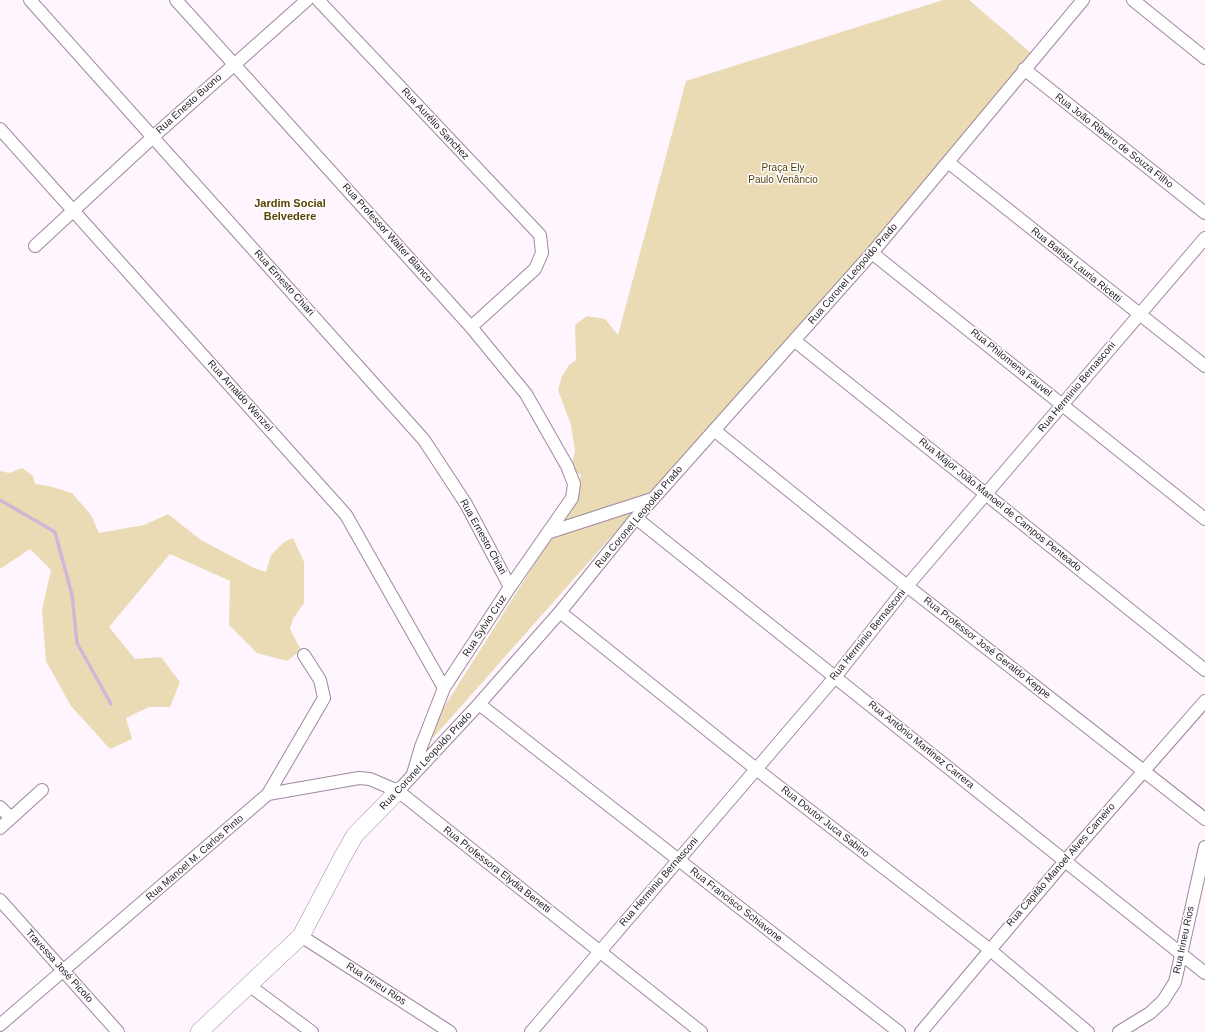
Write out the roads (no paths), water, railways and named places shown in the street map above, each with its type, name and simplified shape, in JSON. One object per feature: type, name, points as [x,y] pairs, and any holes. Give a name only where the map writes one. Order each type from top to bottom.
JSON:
[{"type":"street","name":"Rua Ernesto Chiari","points":[[30,0],[154,136],[424,440],[466,504],[510,587]]},
{"type":"street","name":"Rua Professor Walter Blanco","points":[[176,0],[471,327],[526,394],[567,466],[574,484]]},
{"type":"street","name":"Rua Enesto Buono","points":[[35,246],[154,136],[307,0]]},
{"type":"street","name":"Rua Aurélio Sanchez","points":[[318,0],[540,236],[542,253],[535,269],[471,327]]},
{"type":"street","name":"Rua Coronel Leopoldo Prado","points":[[199,1032],[250,986],[301,936],[342,856],[355,836],[479,704],[560,612],[653,498],[795,341],[872,253],[1083,0]]},
{"type":"street","points":[[1133,0],[1205,58]]},
{"type":"street","name":"Rua João Ribeiro de Souza Filho","points":[[1024,69],[1205,213]]},
{"type":"street","name":"Rua Arnaldo Wenzel","points":[[0,129],[346,515],[444,688]]},
{"type":"street","name":"Rua Batista Lauria Ricetti","points":[[948,162],[1205,366]]},
{"type":"street","name":"Rua Herminio Bernasconi","points":[[532,1032],[836,676],[907,586],[1205,238]]},
{"type":"street","name":"Rua Philomena Fauvel","points":[[872,253],[1205,519]]},
{"type":"street","name":"Rua Major João Manoel de Campos Penteado","points":[[795,341],[1205,670]]},
{"type":"street","name":"Rua Professor José Geraldo Keppe","points":[[714,430],[907,586],[1205,819]]},
{"type":"street","name":"Rua Sylvio Cruz","points":[[412,777],[421,747],[444,688],[510,587],[550,532],[572,498],[574,484]]},
{"type":"street","points":[[550,532],[653,498]]},
{"type":"street","name":"Rua Antônio Martinez Carrera","points":[[636,518],[836,676],[1205,973]]},
{"type":"street","name":"Rua Doutor Juca Sabino","points":[[560,612],[756,769],[989,949],[1088,1032]]},
{"type":"street","name":"Rua Manoel M. Carlos Pinto","points":[[0,1025],[268,794],[324,698],[320,680],[304,655]]},
{"type":"street","name":"Rua Capitão Manoel Alves Carneiro","points":[[921,1032],[989,949],[1143,770],[1205,701]]},
{"type":"street","name":"Rua Francisco Schiavone","points":[[479,704],[899,1032]]},
{"type":"street","name":"Rua Professora Elydia Benetti","points":[[268,794],[359,778],[370,779],[398,791],[701,1032]]},
{"type":"street","points":[[0,828],[42,790]]},
{"type":"street","points":[[0,807],[11,818]]},
{"type":"street","name":"Rua Irineu Rios","points":[[1120,1032],[1146,1017],[1163,1001],[1175,982],[1205,847]]},
{"type":"street","name":"Travessa José Picolo","points":[[0,900],[62,972],[118,1032]]},
{"type":"street","name":"Rua Irineu Rios","points":[[301,936],[450,1032]]},
{"type":"street","points":[[250,986],[312,1032]]},
{"type":"waterway","points":[[0,500],[55,532],[72,595],[77,643],[111,704]]},
{"type":"district","name":"Jardim Social Belvedere","points":[[290,210]]},
{"type":"park label","name":"Praça Ely Paulo Venâncio","points":[[783,174]]}]
